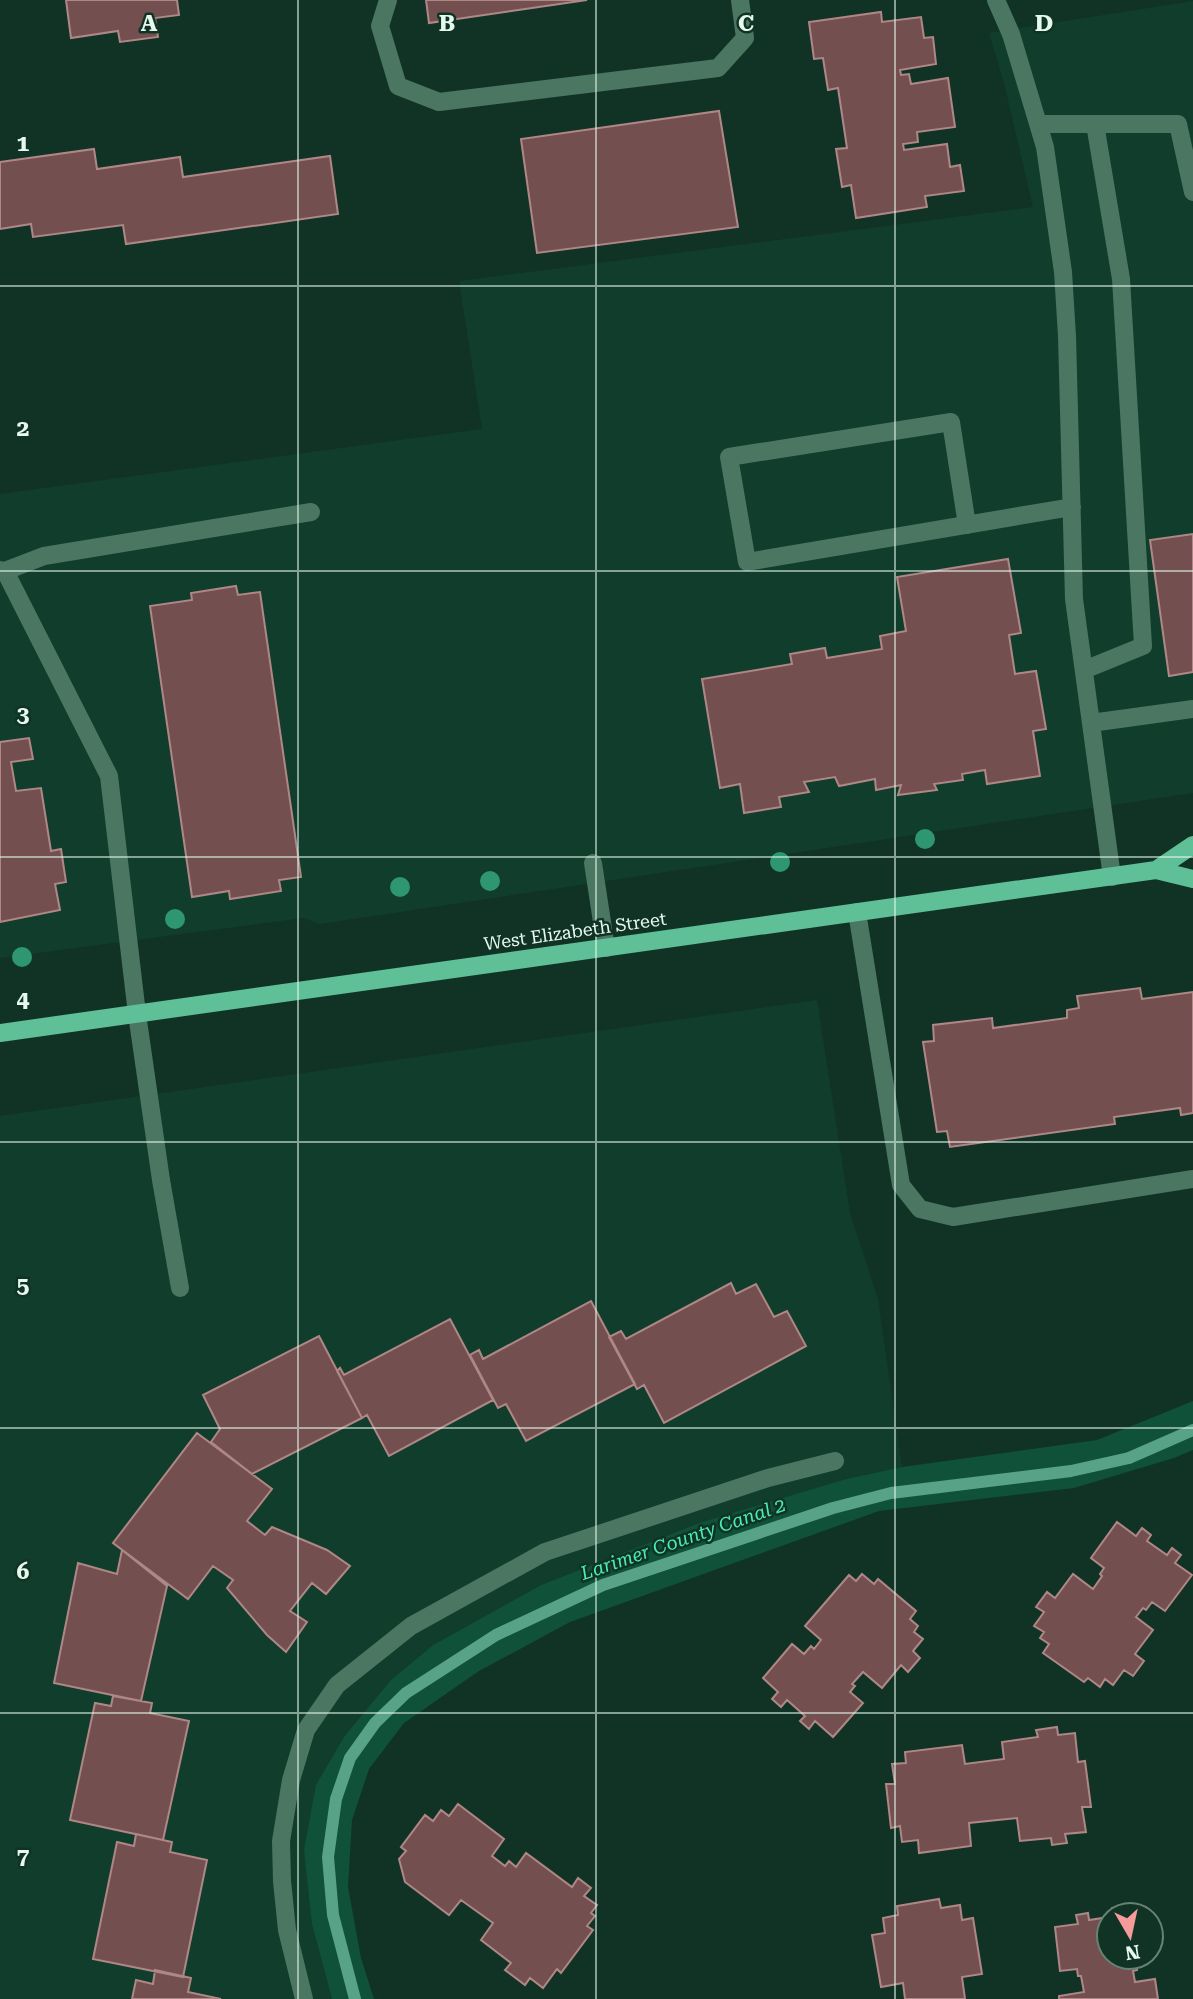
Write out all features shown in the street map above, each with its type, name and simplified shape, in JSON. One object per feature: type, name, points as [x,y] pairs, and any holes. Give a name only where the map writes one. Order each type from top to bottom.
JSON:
[{"type":"main road","name":"West Elizabeth Street","points":[[1156,870],[1193,845]]},
{"type":"main road","name":"West Elizabeth Street","points":[[1,1028],[137,1014],[1156,870],[1193,879]]},
{"type":"street","points":[[388,0],[380,26],[398,86],[439,103],[718,68],[745,38],[740,0]]},
{"type":"street","points":[[996,0],[1011,34],[1045,147],[1063,272],[1074,599],[1112,877]]},
{"type":"street","points":[[1038,124],[1178,124],[1193,192]]},
{"type":"street","points":[[1084,670],[1143,646],[1121,279],[1095,124]]},
{"type":"street","points":[[967,525],[950,422],[729,457],[747,562],[967,525],[1072,507]]},
{"type":"street","points":[[180,1288],[137,1014],[108,776],[3,571],[44,556],[311,512]]},
{"type":"street","points":[[1091,723],[1193,709]]},
{"type":"street","points":[[593,863],[606,947]]},
{"type":"street","points":[[857,912],[901,1185],[920,1209],[953,1217],[1193,1179]]},
{"type":"street","points":[[304,1999],[287,1930],[281,1841],[291,1780],[306,1730],[337,1685],[411,1626],[545,1552],[768,1478],[835,1461]]},
{"type":"shaded area","points":[[1193,1],[1193,793],[320,924],[303,918],[0,958],[0,494],[482,429],[459,281],[1033,207],[1004,83],[989,33]]},
{"type":"shaded area","points":[[817,1000],[850,1213],[878,1299],[902,1467],[846,1479],[702,1522],[541,1585],[433,1645],[391,1680],[312,1924],[332,1999],[0,1999],[0,1116]]},
{"type":"shaded area","points":[[1193,1401],[1193,1450],[1174,1458],[1074,1488],[879,1511],[570,1622],[479,1671],[404,1723],[369,1769],[352,1820],[348,1887],[361,1958],[374,1999],[332,1999],[312,1924],[304,1850],[316,1785],[344,1737],[391,1680],[433,1645],[541,1585],[702,1522],[846,1479],[902,1467],[1097,1440]]},
{"type":"building","points":[[66,0],[177,0],[179,15],[155,18],[158,37],[120,42],[118,31],[71,38]]},
{"type":"building","points":[[426,0],[587,0],[429,23]]},
{"type":"building","points":[[881,12],[882,22],[921,17],[924,38],[933,37],[936,64],[900,70],[901,75],[909,74],[911,84],[948,78],[955,127],[917,132],[918,142],[903,144],[904,150],[947,144],[950,167],[960,165],[964,191],[925,196],[927,207],[856,218],[851,185],[842,187],[836,149],[847,148],[838,88],[828,90],[823,58],[814,59],[809,22]]},
{"type":"building","points":[[719,111],[738,227],[537,253],[521,139]]},
{"type":"building","points":[[94,149],[97,169],[180,157],[183,177],[330,156],[338,214],[126,244],[123,225],[33,237],[31,224],[0,229],[0,162]]},
{"type":"building","points":[[1193,534],[1193,672],[1169,676],[1150,540]]},
{"type":"building","points":[[1008,559],[1021,633],[1009,635],[1015,674],[1036,671],[1046,729],[1033,731],[1040,776],[987,784],[985,770],[962,774],[963,780],[934,784],[937,790],[898,795],[901,785],[876,790],[875,779],[839,786],[835,777],[804,782],[809,792],[779,797],[781,807],[744,813],[740,784],[720,788],[702,679],[792,664],[790,654],[825,648],[827,658],[882,649],[880,636],[906,631],[897,577]]},
{"type":"building","points":[[236,586],[238,595],[260,592],[301,877],[279,880],[281,891],[230,899],[229,891],[192,897],[150,606],[192,600],[191,593]]},
{"type":"building","points":[[29,738],[33,759],[11,762],[16,791],[41,788],[51,851],[61,849],[66,882],[55,884],[60,910],[0,922],[0,742]]},
{"type":"building","points":[[1140,988],[1142,999],[1193,992],[1193,1113],[1181,1115],[1180,1108],[1114,1117],[1115,1124],[950,1147],[947,1131],[937,1132],[923,1042],[934,1041],[933,1025],[992,1018],[993,1028],[1067,1018],[1067,1010],[1079,1008],[1077,996]]},
{"type":"building","points":[[731,1283],[736,1294],[756,1284],[774,1317],[787,1311],[806,1346],[664,1423],[644,1385],[637,1389],[609,1337],[621,1331],[626,1339]]},
{"type":"building","points":[[591,1301],[635,1384],[526,1441],[506,1404],[498,1408],[470,1355],[479,1350],[483,1359]]},
{"type":"building","points":[[450,1319],[493,1400],[389,1456],[367,1415],[362,1418],[337,1371],[340,1368],[344,1375]]},
{"type":"building","points":[[319,1336],[362,1418],[252,1474],[211,1442],[220,1429],[203,1395]]},
{"type":"building","points":[[197,1433],[272,1489],[247,1521],[265,1535],[272,1527],[327,1550],[350,1566],[326,1594],[312,1583],[290,1611],[307,1622],[286,1652],[267,1635],[227,1588],[233,1580],[213,1566],[188,1599],[113,1543]]},
{"type":"building","points":[[1117,1522],[1136,1536],[1142,1528],[1151,1535],[1147,1541],[1167,1555],[1172,1548],[1181,1555],[1175,1563],[1192,1575],[1165,1611],[1152,1602],[1136,1617],[1153,1630],[1135,1654],[1144,1661],[1133,1676],[1124,1670],[1113,1685],[1105,1679],[1100,1687],[1088,1678],[1084,1682],[1043,1653],[1049,1644],[1040,1638],[1044,1632],[1034,1626],[1044,1612],[1036,1607],[1047,1592],[1055,1598],[1073,1574],[1093,1589],[1104,1568],[1091,1558]]},
{"type":"building","points":[[122,1550],[167,1586],[141,1701],[54,1683],[78,1563],[117,1574]]},
{"type":"building","points":[[862,1574],[874,1584],[878,1579],[916,1611],[910,1619],[918,1626],[914,1632],[923,1639],[913,1651],[920,1658],[908,1672],[901,1665],[882,1688],[863,1672],[852,1684],[855,1686],[850,1692],[863,1703],[833,1737],[815,1721],[809,1729],[800,1721],[805,1716],[787,1700],[781,1707],[772,1699],[778,1692],[763,1678],[792,1644],[804,1654],[811,1646],[814,1649],[821,1640],[805,1626],[849,1575],[856,1581]]},
{"type":"building","points":[[113,1696],[152,1703],[150,1713],[189,1721],[163,1840],[70,1820],[95,1703],[111,1706]]},
{"type":"building","points":[[1057,1727],[1058,1735],[1075,1733],[1078,1762],[1085,1761],[1091,1807],[1082,1807],[1086,1832],[1065,1834],[1067,1843],[1052,1845],[1051,1838],[1020,1841],[1017,1818],[969,1823],[971,1846],[919,1853],[918,1840],[902,1842],[900,1826],[891,1828],[886,1784],[895,1784],[892,1764],[906,1763],[905,1752],[962,1745],[965,1764],[1004,1759],[1002,1742],[1038,1737],[1036,1730]]},
{"type":"building","points":[[458,1804],[504,1839],[492,1856],[505,1866],[509,1861],[516,1867],[526,1853],[572,1887],[578,1878],[591,1888],[584,1896],[597,1905],[591,1913],[595,1916],[587,1926],[593,1930],[561,1973],[557,1969],[543,1988],[530,1978],[525,1985],[505,1970],[511,1963],[481,1940],[493,1923],[461,1900],[449,1915],[405,1882],[399,1859],[406,1851],[401,1847],[425,1815],[433,1821],[441,1810],[449,1816]]},
{"type":"building","points":[[136,1834],[172,1842],[170,1852],[207,1860],[183,1977],[93,1959],[117,1842],[134,1846]]},
{"type":"building","points":[[939,1899],[941,1908],[960,1905],[962,1920],[973,1918],[982,1974],[962,1977],[965,1999],[905,1999],[903,1983],[881,1987],[872,1935],[885,1933],[883,1918],[898,1915],[897,1906]]},
{"type":"building","points":[[1088,1913],[1089,1920],[1095,1919],[1095,1971],[1133,1971],[1135,1982],[1155,1979],[1158,1999],[1059,1999],[1059,1996],[1084,1992],[1077,1969],[1060,1971],[1055,1927],[1078,1924],[1076,1915]]},
{"type":"building","points":[[155,1970],[191,1978],[188,1992],[221,1999],[132,1999],[136,1980],[153,1984]]},
{"type":"waterway","name":"Larimer County Canal 2","points":[[355,1999],[333,1915],[328,1857],[336,1799],[350,1758],[375,1723],[406,1693],[496,1635],[603,1585],[833,1508],[891,1493],[1071,1471],[1129,1458],[1193,1430]]}]
